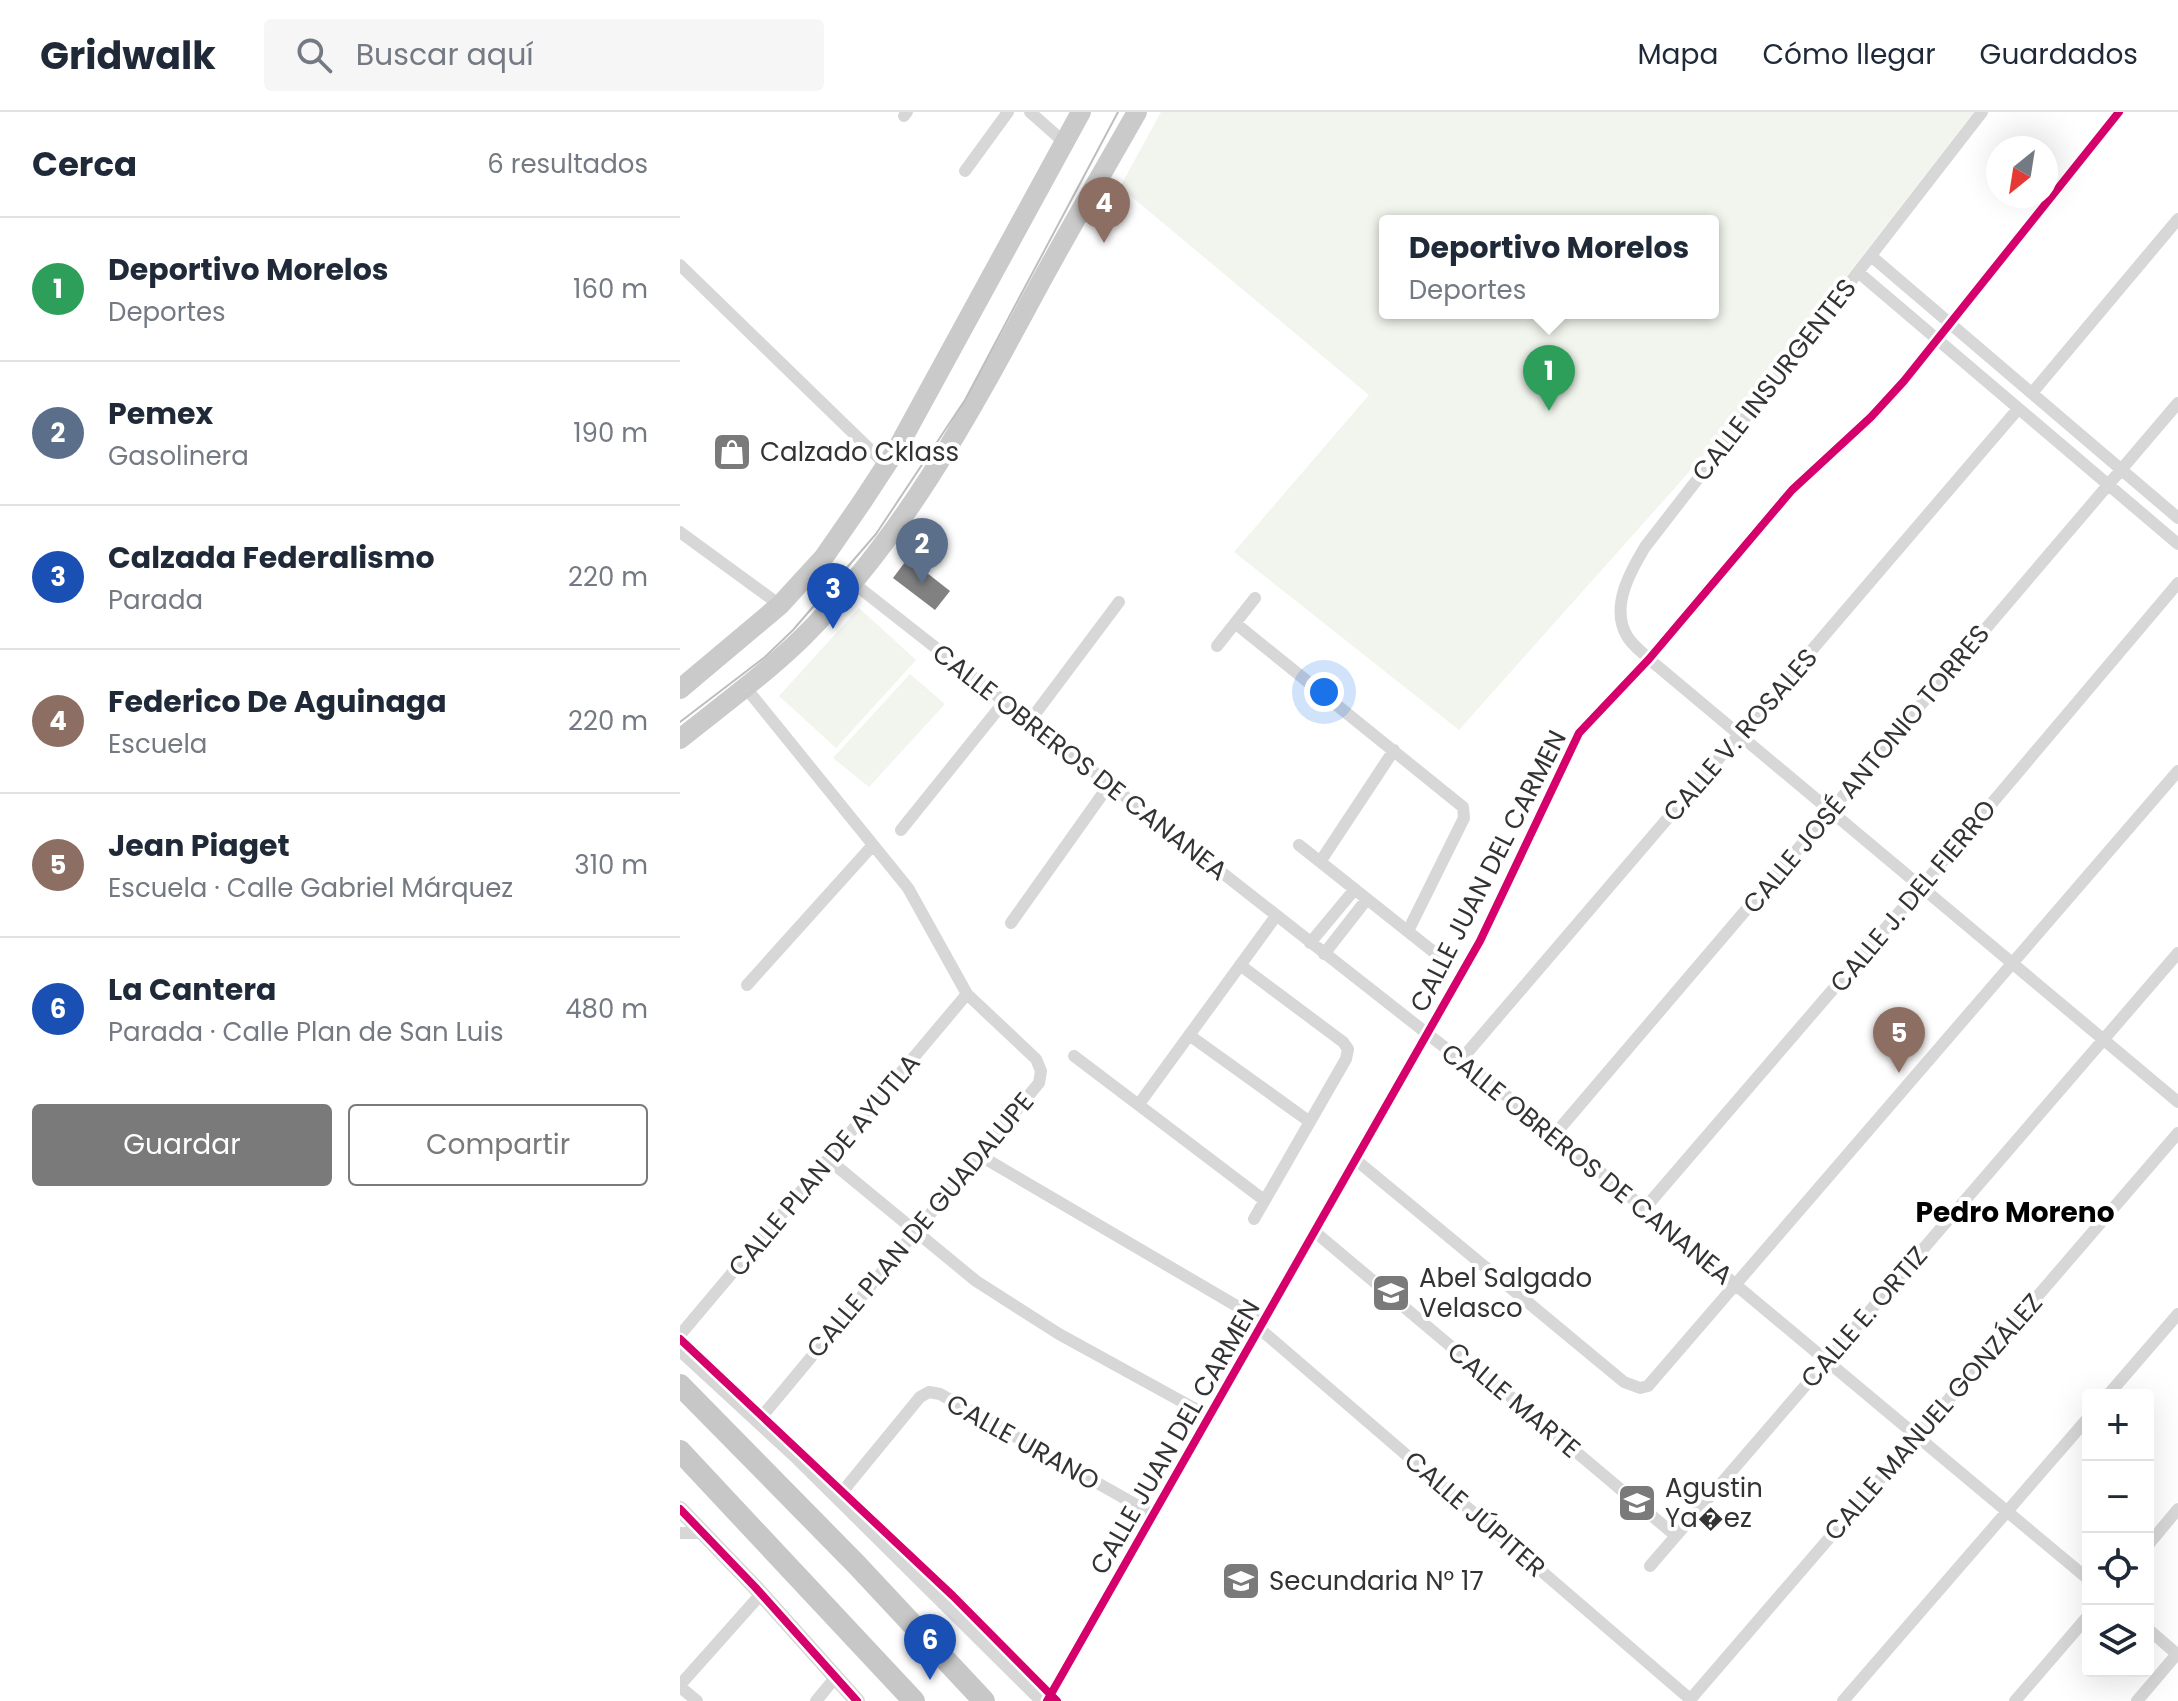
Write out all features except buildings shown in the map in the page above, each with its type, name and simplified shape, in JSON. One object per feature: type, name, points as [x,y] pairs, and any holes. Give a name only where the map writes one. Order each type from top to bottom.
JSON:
[{"type":"highway","points":[[680,1385],[856,1564],[984,1701]]},
{"type":"highway","points":[[680,1451],[914,1701]]},
{"type":"main road","points":[[680,739],[746,688],[802,638],[912,507],[938,469],[996,369],[1137,112]]},
{"type":"main road","points":[[680,689],[780,605],[824,557],[885,464],[988,284],[1077,113]]},
{"type":"main road","points":[[680,754],[689,747],[704,720]]},
{"type":"street","points":[[965,171],[1008,112]]},
{"type":"street","points":[[1030,112],[1064,142]]},
{"type":"street","name":"CALLE INSURGENTES","points":[[1982,112],[1658,529],[1634,566],[1622,597],[1622,624],[1627,636],[1649,659],[2178,1102]]},
{"type":"street","name":"CALLE JUAN DEL CARMEN","points":[[1045,1701],[1480,941],[1579,733],[1649,659],[1792,490],[1871,417],[1938,340],[2119,112]]},
{"type":"street","points":[[2032,393],[2178,219]]},
{"type":"street","points":[[1871,256],[2178,518]]},
{"type":"street","points":[[680,265],[885,464]]},
{"type":"street","points":[[1858,272],[2178,544]]},
{"type":"street","name":"CALLE JOSÉ ANTONIO TORRES","points":[[1555,1134],[2178,403]]},
{"type":"street","name":"CALLE V. ROSALES","points":[[1460,1061],[2018,409]]},
{"type":"street","points":[[680,532],[780,605]]},
{"type":"street","name":"CALLE OBREROS DE CANANEA","points":[[852,582],[1555,1134],[2082,1574]]},
{"type":"street","name":"CALLE J. DEL FIERRO","points":[[1645,1208],[2178,583]]},
{"type":"street","points":[[1217,646],[1255,598]]},
{"type":"street","points":[[1029,722],[1119,602]]},
{"type":"street","points":[[1235,623],[1463,807],[1465,813],[1408,931]]},
{"type":"street","name":"CALLE PLAN DE GUADALUPE","points":[[746,688],[908,888],[967,994],[1036,1059],[1041,1071],[1039,1083],[759,1420]]},
{"type":"street","points":[[901,830],[1004,702]]},
{"type":"street","points":[[1320,862],[1394,750]]},
{"type":"street","points":[[1356,1160],[1624,1382],[1640,1388],[1654,1382],[2178,771]]},
{"type":"street","points":[[1011,923],[1109,785]]},
{"type":"street","points":[[747,985],[873,845]]},
{"type":"street","points":[[1299,845],[1435,953]]},
{"type":"street","points":[[1310,943],[1355,889]]},
{"type":"street","points":[[1324,954],[1367,899]]},
{"type":"street","points":[[1139,1104],[1276,916]]},
{"type":"street","name":"CALLE E. ORTIZ","points":[[1650,1566],[2178,953]]},
{"type":"street","points":[[1240,965],[1343,1042],[1348,1049],[1346,1059],[1254,1219]]},
{"type":"street","name":"CALLE PLAN DE AYUTLA","points":[[680,1335],[967,994]]},
{"type":"street","points":[[1189,1035],[1310,1122]]},
{"type":"street","points":[[1074,1056],[1264,1200]]},
{"type":"street","name":"CALLE MANUEL GONZÁLEZ","points":[[1690,1700],[2178,1133]]},
{"type":"street","name":"CALLE JÚPITER","points":[[979,1155],[1262,1325],[1690,1700]]},
{"type":"street","points":[[829,1160],[976,1281],[1059,1334],[1210,1417]]},
{"type":"street","name":"CALLE MARTE","points":[[1315,1232],[1676,1536]]},
{"type":"street","points":[[2113,1389],[2178,1314]]},
{"type":"street","points":[[680,1348],[759,1420],[1045,1701]]},
{"type":"street","name":"CALLE URANO","points":[[838,1497],[920,1397],[929,1392],[940,1394],[1154,1515]]},
{"type":"street","points":[[1843,1701],[2082,1425]]},
{"type":"street","points":[[680,1509],[857,1701]]},
{"type":"street","points":[[2154,1538],[2178,1509]]},
{"type":"street","points":[[680,1533],[703,1533]]},
{"type":"street","points":[[697,1701],[680,1686],[761,1594]]},
{"type":"street","points":[[2015,1701],[2082,1623]]},
{"type":"street","points":[[2137,1701],[2178,1654],[2154,1634]]},
{"type":"street","points":[[816,1701],[835,1678]]},
{"type":"shaded area","points":[[1161,112],[1974,112],[1730,426],[1459,730],[1234,552],[1369,395],[1120,187]]},
{"type":"shaded area","points":[[859,608],[916,660],[836,748],[779,696]]},
{"type":"shaded area","points":[[910,674],[945,704],[869,787],[833,758]]},
{"type":"tram line","points":[[680,722],[765,657],[793,630],[876,534],[965,400],[1118,112]]},
{"type":"cycle path","points":[[1047,1701],[1480,941],[1579,733],[1649,659],[1792,490],[1871,417],[1904,381],[2119,112]]},
{"type":"cycle path","points":[[680,1339],[953,1596],[1057,1701]]},
{"type":"cycle path","points":[[680,1509],[857,1701]]},
{"type":"place","name":"Federico De Aguinaga","points":[[1104,243]]},
{"type":"place","name":"Deportivo Morelos","points":[[1549,411]]},
{"type":"place","name":"Calzado Cklass","points":[[732,452]]},
{"type":"place","name":"Pemex","points":[[922,584]]},
{"type":"place","name":"Calzada Federalismo","points":[[833,629]]},
{"type":"place","name":"Jean Piaget","points":[[1899,1073]]},
{"type":"place","name":"Abel Salgado Velasco","points":[[1391,1293]]},
{"type":"place","name":"Agustin Ya�ez","points":[[1637,1503]]},
{"type":"place","name":"Secundaria N° 17","points":[[1241,1581]]},
{"type":"place","name":"La Cantera","points":[[930,1680]]},
{"type":"district","name":"Pedro Moreno","points":[[2015,1212]]}]
